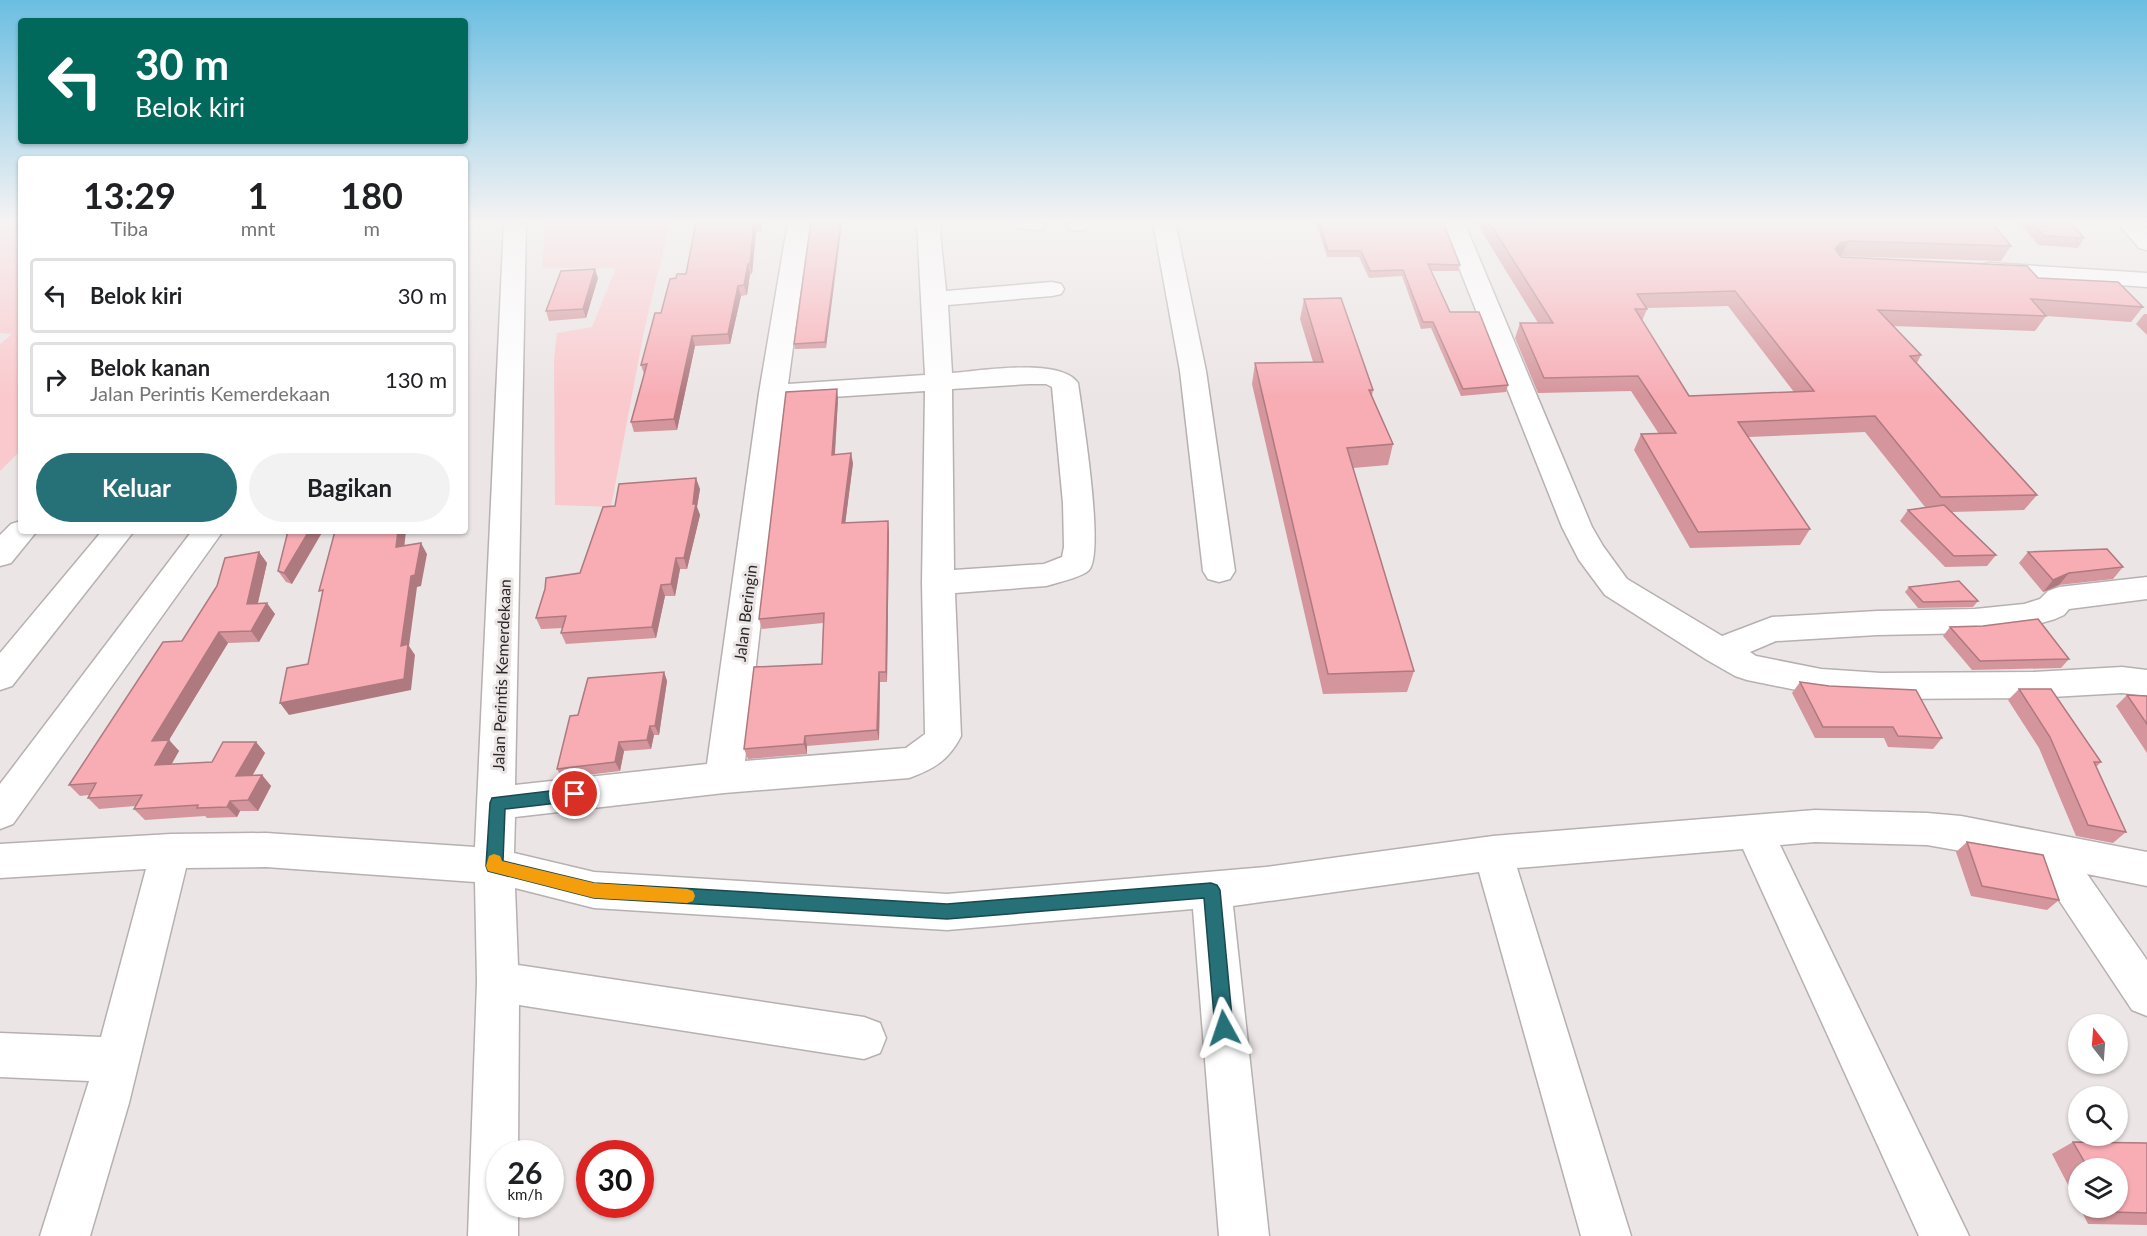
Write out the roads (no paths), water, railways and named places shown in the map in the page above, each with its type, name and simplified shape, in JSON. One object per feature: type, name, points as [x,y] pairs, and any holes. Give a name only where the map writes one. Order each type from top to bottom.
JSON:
[{"type":"street","name":"Jalan Perintis Kemerdekaan","points":[[493,1236],[498,982],[494,866],[513,280]]},
{"type":"street","name":"Jalan Beringin","points":[[724,778],[773,393],[790,280]]},
{"type":"street","points":[[497,803],[724,778],[909,764],[929,755],[936,748],[943,736],[944,719],[938,583],[939,381],[933,280]]},
{"type":"street","points":[[1175,280],[1193,371],[1219,571]]},
{"type":"street","points":[[1476,280],[1577,527],[1590,552],[1616,587],[1719,651],[1747,667],[1821,682],[1881,686],[2034,685],[2122,680],[2147,682]]},
{"type":"street","points":[[935,299],[1052,289]]},
{"type":"street","points":[[773,393],[939,381],[1050,376],[1065,383],[1078,503],[1080,547],[1077,564],[1046,575],[938,583]]},
{"type":"street","points":[[0,555],[19,534]]},
{"type":"street","points":[[0,677],[117,534]]},
{"type":"street","points":[[0,813],[206,534]]},
{"type":"street","points":[[1719,651],[1772,629],[1877,623],[1975,621],[2024,616],[2052,607],[2059,599],[2147,588]]},
{"type":"street","points":[[0,861],[171,851],[266,850],[494,866],[594,890],[947,912],[1266,885],[1493,853],[1755,833],[1815,826],[1927,829],[2046,848],[2147,869]]},
{"type":"street","points":[[1755,833],[1944,1236]]},
{"type":"street","points":[[2046,848],[2147,996]]},
{"type":"street","points":[[65,1236],[106,1103],[171,851]]},
{"type":"street","points":[[1493,853],[1606,1236]]},
{"type":"street","points":[[1211,890],[1244,1236]]},
{"type":"street","points":[[498,982],[864,1038]]},
{"type":"street","points":[[0,1055],[117,1060]]}]
